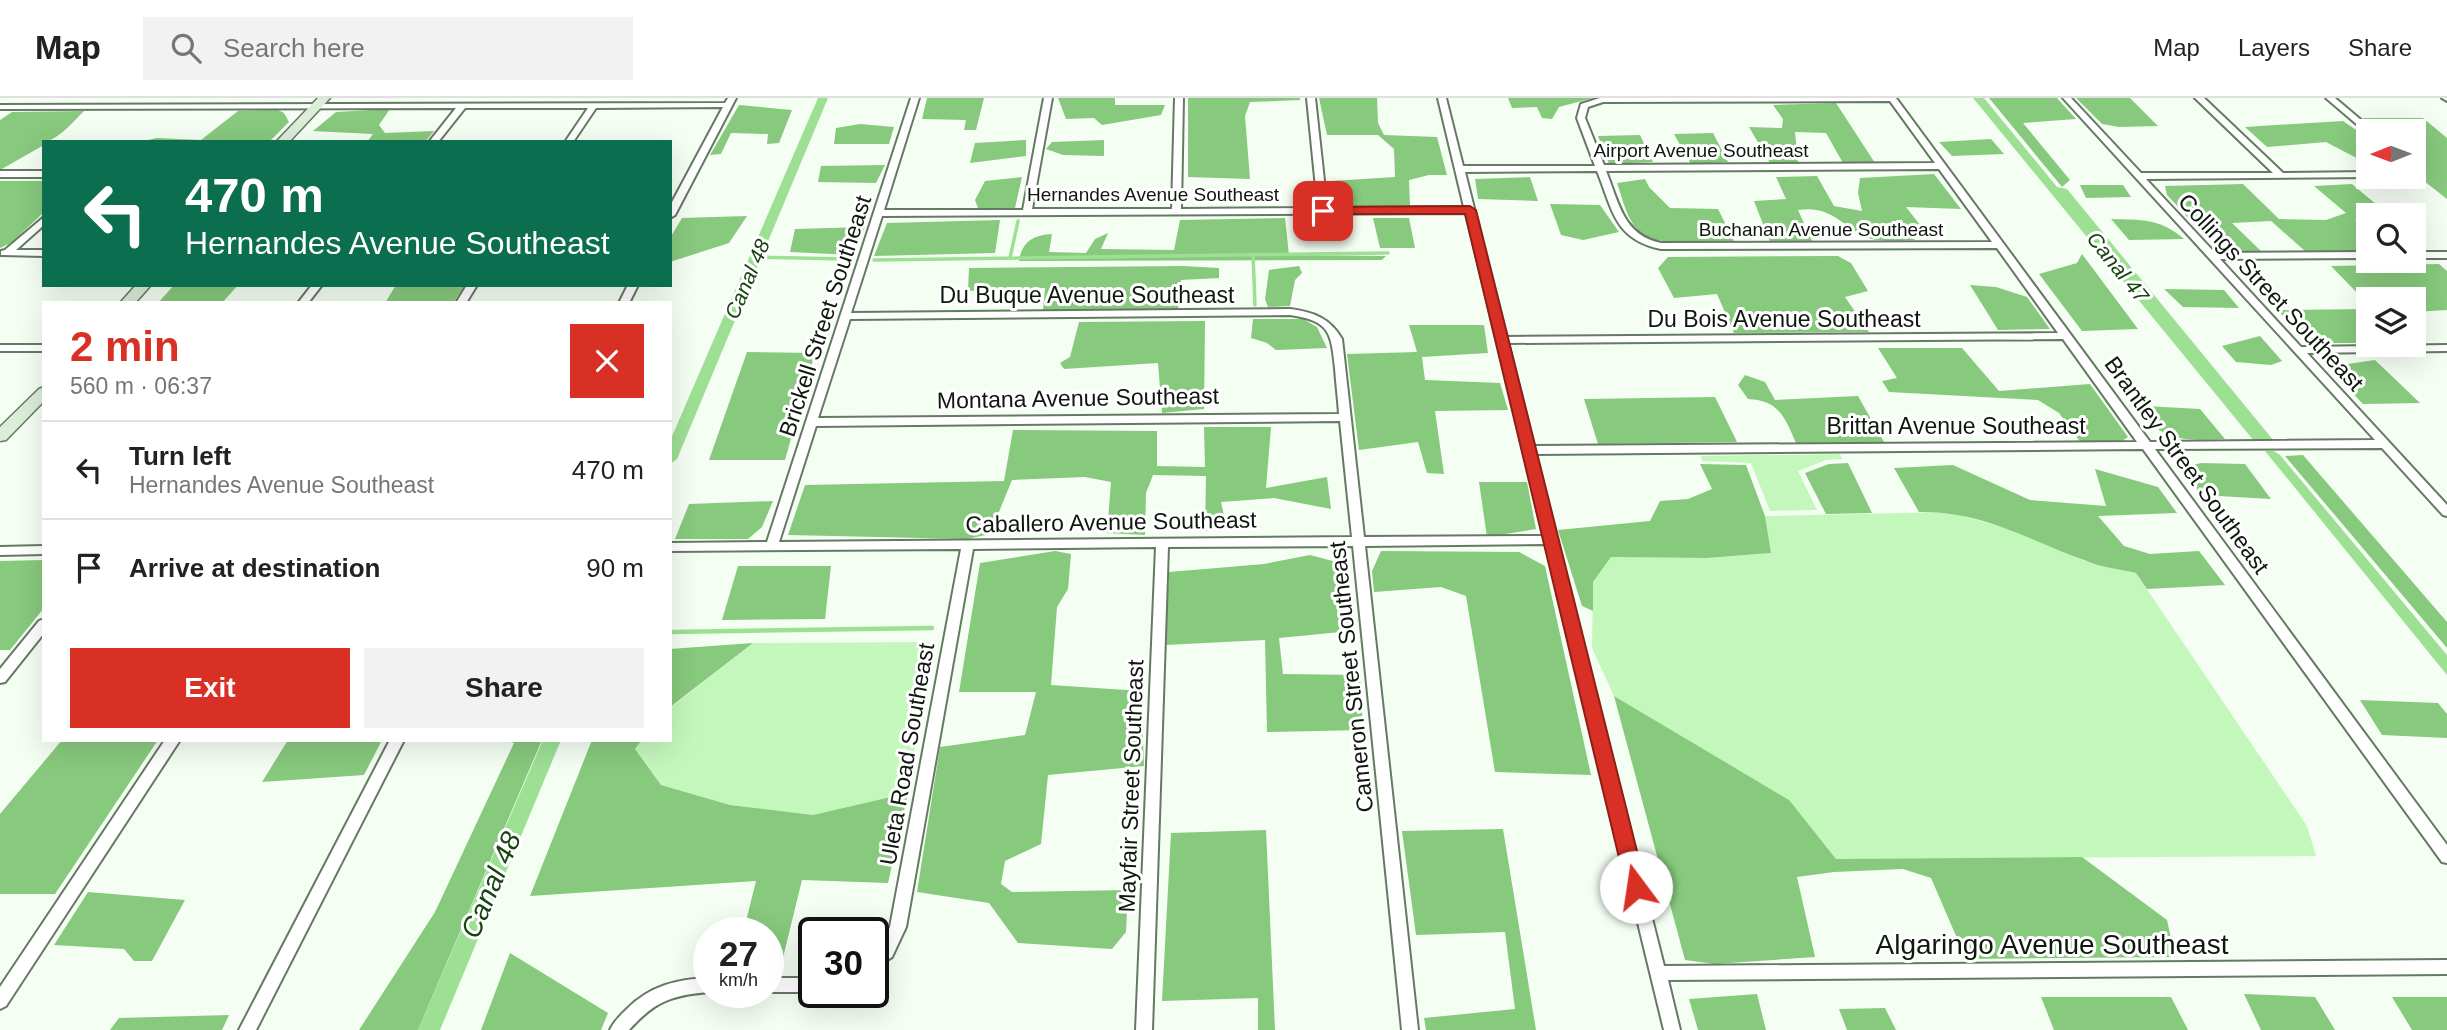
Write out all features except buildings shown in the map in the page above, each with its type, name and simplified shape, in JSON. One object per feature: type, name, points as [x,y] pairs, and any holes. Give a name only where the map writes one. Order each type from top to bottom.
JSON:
[{"type":"street","points":[[118,106],[128,98]]},
{"type":"street","name":"Brickell Street Southeast","points":[[772,546],[915,98]]},
{"type":"street","points":[[1027,213],[1048,98]]},
{"type":"street","points":[[1176,212],[1179,98]]},
{"type":"street","points":[[1311,98],[1323,211]]},
{"type":"street","points":[[1442,98],[1672,1030]]},
{"type":"street","points":[[1601,168],[1581,118],[1584,106],[1602,100],[1892,98]]},
{"type":"street","name":"Brantley Street Southeast","points":[[1892,98],[2447,857]]},
{"type":"street","name":"Collings Street Southeast","points":[[2067,98],[2447,512]]},
{"type":"street","points":[[2199,98],[2281,176]]},
{"type":"street","points":[[2330,98],[2356,119]]},
{"type":"street","points":[[0,107],[321,102],[462,106],[521,102],[593,106],[731,101]]},
{"type":"street","points":[[672,211],[731,101]]},
{"type":"street","points":[[284,140],[321,102]]},
{"type":"street","points":[[435,140],[462,106]]},
{"type":"street","points":[[570,140],[593,106]]},
{"type":"street","name":"Airport Avenue Southeast","points":[[1460,169],[1942,166]]},
{"type":"street","name":"Buchanan Avenue Southeast","points":[[1601,168],[1628,233],[1643,242],[1669,247],[1999,245]]},
{"type":"street","points":[[0,174],[42,174]]},
{"type":"street","points":[[2139,176],[2356,175]]},
{"type":"street","name":"Hernandes Avenue Southeast","points":[[878,214],[1470,210]]},
{"type":"street","points":[[3,253],[42,222]]},
{"type":"street","points":[[3,253],[42,253]]},
{"type":"street","points":[[2212,256],[2356,255]]},
{"type":"street","points":[[2426,255],[2447,255]]},
{"type":"street","points":[[129,301],[142,287]]},
{"type":"street","points":[[305,301],[315,287]]},
{"type":"street","name":"Du Buque Avenue Southeast","points":[[845,316],[1290,312],[1313,315],[1326,322]]},
{"type":"street","name":"Cameron Street Southeast","points":[[1326,322],[1337,339],[1410,1030]]},
{"type":"street","name":"Du Bois Avenue Southeast","points":[[1502,340],[2067,336]]},
{"type":"street","points":[[0,348],[42,348]]},
{"type":"street","points":[[2298,349],[2447,348]]},
{"type":"street","points":[[0,436],[38,404]]},
{"type":"street","name":"Montana Avenue Southeast","points":[[812,422],[1345,416]]},
{"type":"street","name":"Brittan Avenue Southeast","points":[[1528,450],[2385,444]]},
{"type":"street","name":"Caballero Avenue Southeast","points":[[672,547],[1551,540]]},
{"type":"street","name":"Mayfair Street Southeast","points":[[1144,1030],[1162,543]]},
{"type":"street","name":"Uleta Road Southeast","points":[[889,946],[898,928],[968,545]]},
{"type":"street","points":[[0,551],[42,550]]},
{"type":"street","points":[[0,678],[42,626]]},
{"type":"street","points":[[0,1001],[172,742]]},
{"type":"street","points":[[247,1030],[396,742]]},
{"type":"street","name":"Algaringo Avenue Southeast","points":[[1657,973],[2447,967]]},
{"type":"street","points":[[618,1030],[640,1005],[668,989],[693,987]]},
{"type":"shaded area","points":[[927,98],[984,98],[976,130],[964,130],[966,120],[922,119]]},
{"type":"shaded area","points":[[1058,98],[1115,98],[1115,105],[1165,105],[1161,115],[1102,125],[1094,118],[1066,119]]},
{"type":"shaded area","points":[[1188,98],[1301,100],[1250,102],[1245,116],[1250,179],[1188,177]]},
{"type":"shaded area","points":[[1319,98],[1377,98],[1378,123],[1384,135],[1437,137],[1447,175],[1429,175],[1409,180],[1410,207],[1333,207],[1331,181],[1395,177],[1394,149],[1378,135],[1327,135]]},
{"type":"shaded area","points":[[1508,98],[1593,98],[1559,107],[1552,119],[1542,118],[1537,107],[1512,108]]},
{"type":"shaded area","points":[[1989,98],[2057,98],[2076,119],[2023,123],[2070,180],[2062,187]]},
{"type":"shaded area","points":[[2076,98],[2130,98],[2158,126],[2119,127],[2102,124]]},
{"type":"shaded area","points":[[1836,103],[1875,163],[1843,163],[1826,133],[1795,132],[1798,163],[1770,163],[1749,127],[1782,128],[1783,119],[1773,105]]},
{"type":"shaded area","points":[[739,105],[792,110],[779,143],[767,144],[768,134],[731,133],[721,154],[710,155]]},
{"type":"shaded area","points":[[390,109],[379,125],[385,133],[434,131],[427,140],[368,140],[373,134],[313,131],[336,112]]},
{"type":"shaded area","points":[[278,110],[284,113],[289,122],[271,140],[201,140],[238,111]]},
{"type":"shaded area","points":[[84,111],[60,134],[50,140],[42,140],[42,146],[0,170],[0,120],[12,112]]},
{"type":"shaded area","points":[[2363,118],[2424,119],[2364,119]]},
{"type":"shaded area","points":[[2426,120],[2447,138],[2447,199],[2426,183]]},
{"type":"shaded area","points":[[2343,121],[2356,130],[2356,158],[2326,142],[2267,147],[2245,127]]},
{"type":"shaded area","points":[[860,124],[894,127],[889,144],[834,144],[836,128]]},
{"type":"shaded area","points":[[1713,133],[1728,162],[1691,164],[1674,134]]},
{"type":"shaded area","points":[[1640,135],[1653,162],[1609,164],[1598,136]]},
{"type":"shaded area","points":[[157,138],[201,140],[148,140]]},
{"type":"shaded area","points":[[1991,139],[2004,154],[1952,156],[1939,142]]},
{"type":"shaded area","points":[[1026,140],[1026,156],[970,163],[975,143]]},
{"type":"shaded area","points":[[1104,140],[1104,156],[1063,155],[1046,149],[1052,142]]},
{"type":"shaded area","points":[[885,165],[876,183],[818,182],[821,166]]},
{"type":"shaded area","points":[[1934,174],[1961,209],[1906,207],[1924,230],[1909,231],[1915,240],[1871,239],[1827,213],[1809,209],[1798,210],[1813,243],[1770,242],[1754,201],[1786,199],[1776,177],[1817,176],[1834,206],[1862,211],[1858,193],[1860,178]]},
{"type":"shaded area","points":[[1022,177],[1015,208],[978,208],[975,200],[985,181]]},
{"type":"shaded area","points":[[1530,177],[1538,201],[1478,199],[1475,179]]},
{"type":"shaded area","points":[[1645,179],[1649,187],[1670,208],[1718,209],[1734,241],[1671,242],[1641,233],[1629,216],[1617,183]]},
{"type":"shaded area","points":[[0,181],[42,181],[42,214],[11,243],[0,248]]},
{"type":"shaded area","points":[[2243,184],[2279,219],[2326,220],[2346,213],[2314,186],[2352,184],[2375,203],[2356,203],[2356,251],[2305,251],[2271,221],[2232,223],[2262,252],[2220,252],[2167,195],[2165,186]]},
{"type":"shaded area","points":[[2080,185],[2123,185],[2131,197],[2086,198]]},
{"type":"shaded area","points":[[1550,204],[1600,205],[1619,232],[1583,240],[1561,235]]},
{"type":"shaded area","points":[[747,216],[729,243],[672,261],[672,235],[682,218]]},
{"type":"shaded area","points":[[1285,218],[1289,255],[1386,256],[1382,260],[1019,261],[1026,244],[1045,235],[1052,234],[1049,252],[1086,253],[1095,239],[1108,233],[1101,249],[1174,250],[1180,220]]},
{"type":"shaded area","points":[[1373,218],[1409,218],[1415,248],[1380,248]]},
{"type":"shaded area","points":[[2111,219],[2141,220],[2158,224],[2184,239],[2129,240]]},
{"type":"shaded area","points":[[1000,220],[995,253],[874,256],[887,223]]},
{"type":"shaded area","points":[[865,227],[852,255],[790,252],[795,229]]},
{"type":"shaded area","points":[[2082,254],[2138,329],[2082,331],[2039,274],[2077,263]]},
{"type":"shaded area","points":[[1838,256],[1851,263],[1868,291],[1845,297],[1869,332],[1734,333],[1717,294],[1674,298],[1658,268],[1668,257]]},
{"type":"shaded area","points":[[2426,264],[2439,264],[2447,271],[2447,310],[2426,311],[2426,287],[2356,287],[2356,292],[2331,266],[2356,266],[2356,273],[2426,273]]},
{"type":"shaded area","points":[[1299,266],[1302,273],[1295,280],[1290,306],[1268,307],[1265,299],[1269,270]]},
{"type":"shaded area","points":[[969,268],[1219,268],[1219,278],[1181,280],[1178,309],[1043,310],[1045,288],[968,291]]},
{"type":"shaded area","points":[[1970,285],[1996,287],[2027,297],[2050,329],[1998,330]]},
{"type":"shaded area","points":[[172,287],[236,287],[224,301],[160,301]]},
{"type":"shaded area","points":[[395,287],[464,287],[454,301],[386,301]]},
{"type":"shaded area","points":[[2164,289],[2224,290],[2239,308],[2183,307]]},
{"type":"shaded area","points":[[2356,309],[2356,343],[2310,343],[2277,310]]},
{"type":"shaded area","points":[[1253,319],[1303,319],[1317,327],[1327,348],[1276,350],[1267,343],[1251,338]]},
{"type":"shaded area","points":[[1205,321],[1204,409],[1162,413],[1158,363],[1064,369],[1060,363],[1070,357],[1079,322]]},
{"type":"shaded area","points":[[1409,325],[1484,325],[1488,353],[1422,357],[1425,380],[1500,383],[1508,410],[1435,411],[1444,474],[1427,473],[1418,442],[1359,450],[1347,354],[1417,352]]},
{"type":"shaded area","points":[[2260,336],[2282,361],[2271,365],[2236,362],[2222,346]]},
{"type":"shaded area","points":[[1878,348],[1962,348],[1999,391],[2090,384],[2128,437],[2122,441],[2081,443],[2059,413],[2038,400],[1889,392],[1882,381],[1897,378]]},
{"type":"shaded area","points":[[747,352],[815,353],[785,460],[709,460]]},
{"type":"shaded area","points":[[2375,360],[2420,403],[2363,404],[2338,378],[2337,372],[2348,364]]},
{"type":"shaded area","points":[[1745,375],[1765,382],[1775,400],[1858,396],[1884,442],[1796,443],[1780,412],[1767,403],[1748,399],[1738,385]]},
{"type":"shaded area","points":[[1715,397],[1737,442],[1598,444],[1584,399]]},
{"type":"shaded area","points":[[2145,406],[2200,409],[2225,439],[2192,439],[2165,433],[2144,420]]},
{"type":"shaded area","points":[[1204,427],[1271,427],[1266,488],[1327,477],[1331,509],[1274,498],[1221,502],[1227,529],[1205,531],[1206,476],[1153,475],[1146,493],[1145,535],[1107,533],[1111,482],[1085,477],[1012,480],[990,534],[967,539],[788,535],[805,485],[1004,481],[1013,430],[1157,431],[1157,466],[1205,467]]},
{"type":"shaded area","points":[[1840,454],[1842,459],[1826,460],[1798,471],[1817,510],[1770,511],[1751,463],[1702,461],[1701,456]]},
{"type":"shaded area","points":[[2303,455],[2447,622],[2447,648],[2285,456]]},
{"type":"shaded area","points":[[1848,463],[1872,513],[1826,514],[1805,473],[1829,464]]},
{"type":"shaded area","points":[[2201,463],[2245,464],[2271,499],[2201,495],[2183,468]]},
{"type":"shaded area","points":[[1700,464],[1746,465],[1765,516],[1771,553],[1707,558],[1611,557],[1593,582],[1593,611],[1582,606],[1558,530],[1650,521],[1660,501],[1688,499],[1712,489]]},
{"type":"shaded area","points":[[1953,465],[2030,500],[2106,506],[2095,469],[2158,487],[2177,513],[2098,516],[2124,546],[2150,554],[2199,551],[2225,585],[2147,589],[2136,573],[2090,562],[1984,521],[1942,513],[1919,512],[1894,468]]},
{"type":"shaded area","points":[[1479,482],[1527,482],[1536,529],[1487,537]]},
{"type":"shaded area","points":[[773,501],[762,527],[748,539],[675,539],[689,504]]},
{"type":"shaded area","points":[[1948,512],[2021,532],[2085,561],[2136,573],[2307,826],[2316,856],[1836,859],[1788,800],[1614,696],[1592,648],[1593,582],[1611,557],[1707,558],[1771,553],[1765,516]]},
{"type":"shaded area","points":[[1055,551],[1071,554],[1068,589],[1057,607],[1051,685],[1141,691],[1144,766],[1048,775],[1041,844],[1005,861],[1001,884],[1012,892],[1128,890],[1126,932],[1112,949],[1018,943],[989,903],[917,892],[940,747],[1025,735],[1036,692],[959,692],[980,563]]},
{"type":"shaded area","points":[[1381,551],[1519,552],[1545,566],[1591,775],[1495,772],[1466,596],[1441,587],[1374,592],[1372,571]]},
{"type":"shaded area","points":[[1310,555],[1344,564],[1351,631],[1279,638],[1283,674],[1360,675],[1363,730],[1267,732],[1265,640],[1165,645],[1169,572],[1264,564]]},
{"type":"shaded area","points":[[42,560],[42,610],[10,650],[0,650],[0,561]]},
{"type":"shaded area","points":[[738,566],[831,566],[825,619],[722,620]]},
{"type":"shaded area","points":[[931,642],[908,793],[813,815],[730,805],[661,785],[635,749],[640,742],[672,742],[672,706],[753,643]]},
{"type":"shaded area","points":[[753,643],[672,706],[672,649]]},
{"type":"shaded area","points":[[1614,696],[1789,800],[1836,859],[2082,857],[2167,920],[2175,957],[1966,959],[1931,878],[1903,869],[1834,872],[1797,877],[1815,957],[1715,964],[1685,960]]},
{"type":"shaded area","points":[[2360,700],[2438,703],[2447,714],[2447,738],[2382,735]]},
{"type":"shaded area","points":[[60,742],[157,742],[55,894],[0,894],[0,814]]},
{"type":"shaded area","points":[[287,742],[381,742],[364,775],[262,782]]},
{"type":"shaded area","points":[[510,742],[541,742],[418,1030],[359,1030],[435,912],[514,743]]},
{"type":"shaded area","points":[[591,742],[640,742],[635,749],[661,785],[730,805],[813,815],[908,793],[888,883],[802,880],[784,954],[784,917],[747,917],[756,881],[530,896]]},
{"type":"shaded area","points":[[1503,829],[1536,1030],[1426,1030],[1424,1018],[1515,1009],[1505,932],[1416,935],[1402,831]]},
{"type":"shaded area","points":[[1266,830],[1275,1030],[1258,1030],[1258,998],[1162,1001],[1171,833]]},
{"type":"shaded area","points":[[88,892],[185,900],[152,961],[134,961],[124,949],[54,945]]},
{"type":"shaded area","points":[[510,953],[608,1013],[601,1030],[481,1030]]},
{"type":"shaded area","points":[[1757,994],[1766,1030],[1698,1030],[1689,999]]},
{"type":"shaded area","points":[[2244,994],[2315,997],[2335,1030],[2261,1030]]},
{"type":"shaded area","points":[[2041,997],[2171,997],[2188,1030],[2054,1030]]},
{"type":"shaded area","points":[[2392,997],[2447,997],[2447,1030],[2412,1030]]},
{"type":"shaded area","points":[[1885,1008],[1896,1030],[1847,1030],[1839,1009]]},
{"type":"shaded area","points":[[229,1015],[222,1030],[110,1030],[119,1018]]},
{"type":"water","name":"Canal 47","points":[[1973,98],[1984,98],[2057,187],[2067,189],[2274,441],[2254,441]]},
{"type":"water","points":[[2265,451],[2274,451],[2280,455],[2447,655],[2447,675]]},
{"type":"waterway","name":"Canal 48","points":[[672,454],[823,98]]},
{"type":"waterway","points":[[1010,258],[1018,221]]},
{"type":"waterway","points":[[1253,255],[1388,253]]},
{"type":"waterway","points":[[874,260],[1253,255]]},
{"type":"waterway","points":[[1253,255],[1255,305]]},
{"type":"waterway","points":[[756,257],[848,259]]},
{"type":"waterway","points":[[672,632],[932,628]]},
{"type":"waterway","name":"Canal 48","points":[[429,1030],[551,742]]},
{"type":"route","points":[[1323,211],[1470,210],[1636,887]]}]
